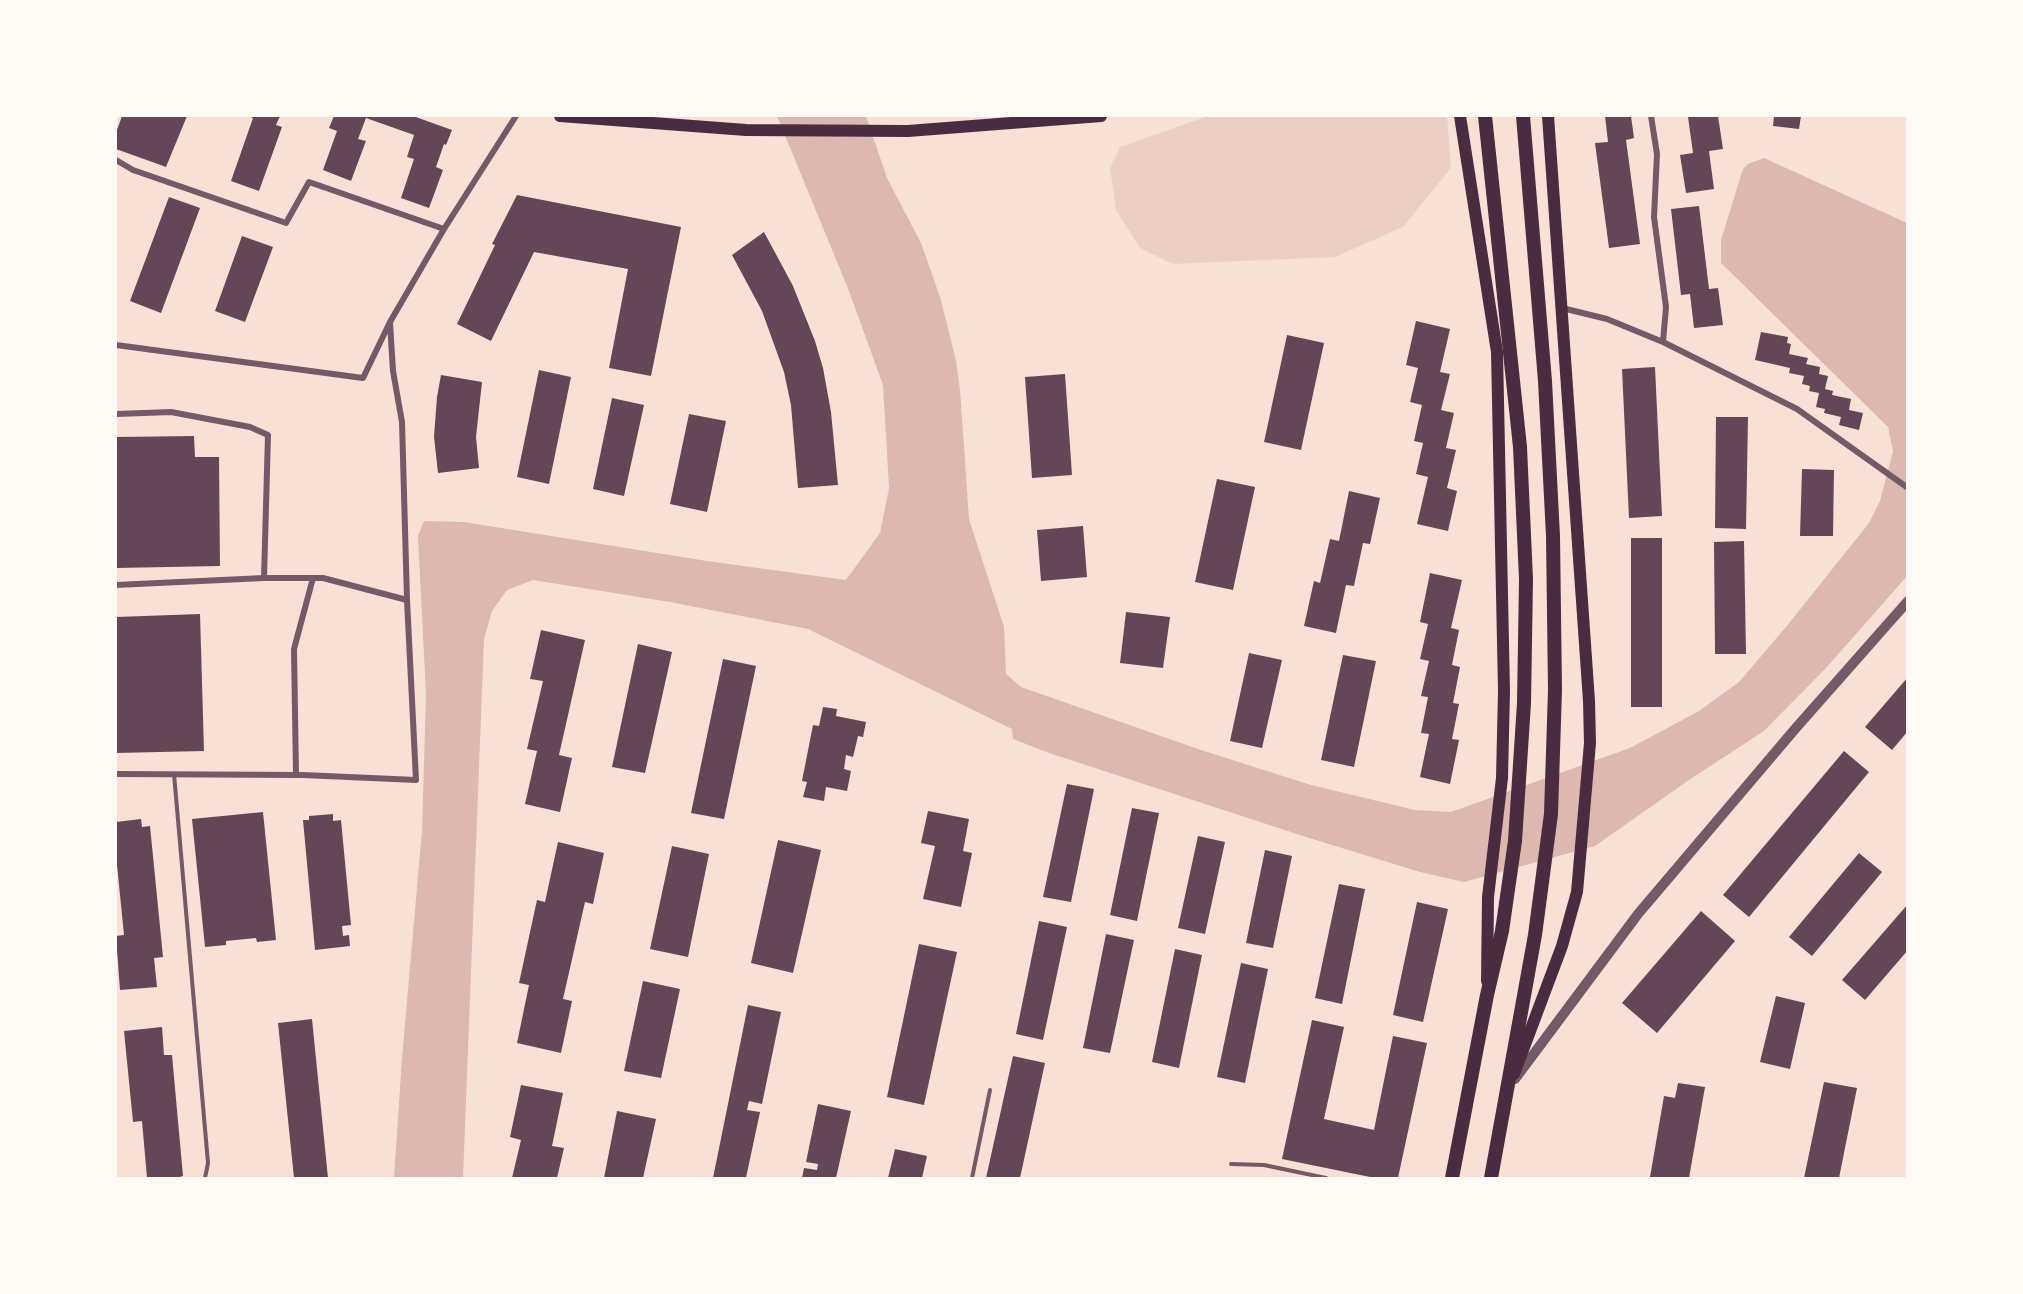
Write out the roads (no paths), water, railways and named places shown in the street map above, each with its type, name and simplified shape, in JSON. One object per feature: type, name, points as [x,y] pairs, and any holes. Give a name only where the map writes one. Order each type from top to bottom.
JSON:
[{"type":"main road","points":[[560,116],[746,130],[908,131],[1101,116]]},
{"type":"main road","points":[[1460,116],[1497,352],[1504,691],[1502,778],[1488,897],[1487,995]]},
{"type":"main road","points":[[1452,1179],[1487,995],[1502,932],[1515,841],[1524,703],[1526,579],[1520,447],[1485,116]]},
{"type":"main road","points":[[1491,1179],[1535,935],[1551,814],[1555,690],[1553,536],[1545,381],[1523,116]]},
{"type":"main road","points":[[1509,1086],[1562,946],[1576,892],[1590,743],[1589,701],[1548,116]]},
{"type":"street","points":[[116,345],[363,378],[390,322],[444,230],[516,116]]},
{"type":"street","points":[[1651,116],[1657,154],[1654,217],[1666,307],[1663,342]]},
{"type":"street","points":[[116,160],[133,170],[286,223],[309,182],[444,230]]},
{"type":"street","points":[[1561,308],[1607,319],[1724,371],[1797,409],[1908,488]]},
{"type":"street","points":[[116,774],[296,775],[416,780],[407,600],[402,422],[393,371],[390,322]]},
{"type":"street","points":[[116,414],[171,412],[250,427],[268,435],[264,578]]},
{"type":"street","points":[[116,585],[313,578],[407,600]]},
{"type":"street","points":[[296,775],[294,649],[313,578]]},
{"type":"street","points":[[1509,1086],[1638,914],[1795,729],[1908,601]]},
{"type":"lane","points":[[174,774],[208,1162],[205,1179]]},
{"type":"lane","points":[[972,1179],[990,1090]]},
{"type":"lane","points":[[1232,1164],[1264,1165],[1326,1179]]}]
